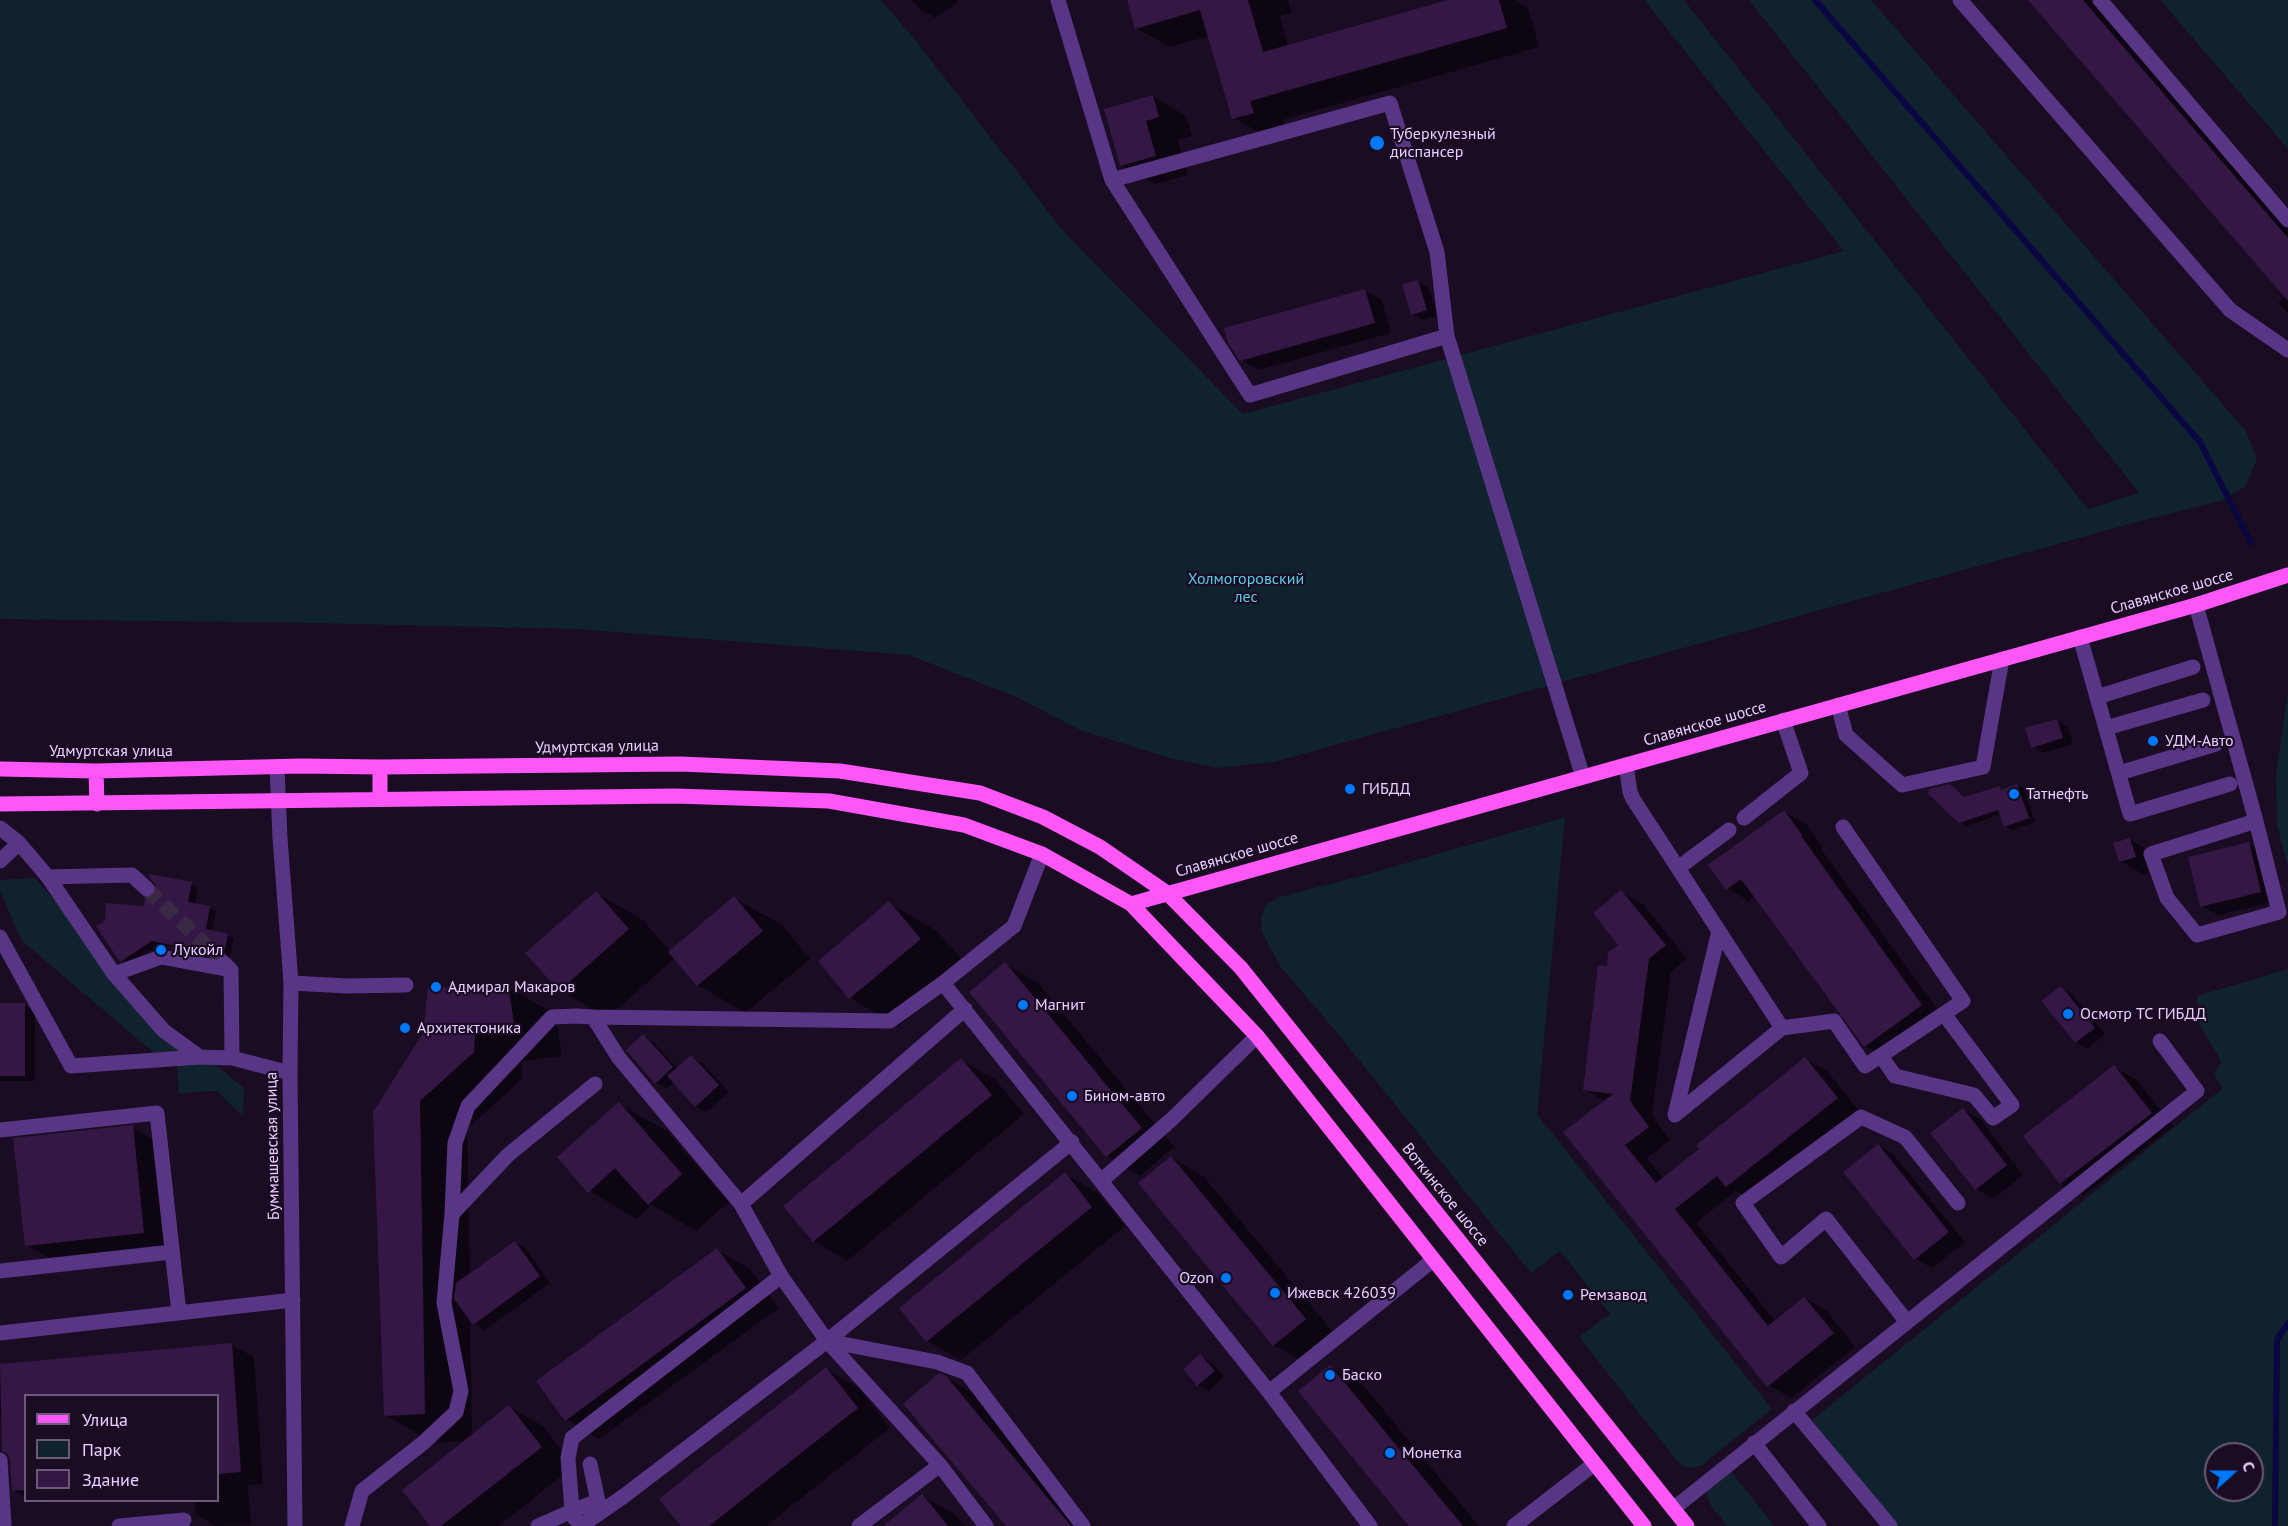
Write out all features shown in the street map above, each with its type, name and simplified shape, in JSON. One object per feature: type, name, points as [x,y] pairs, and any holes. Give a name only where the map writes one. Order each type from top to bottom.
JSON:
[{"type":"main road","name":"Славянское шоссе","points":[[1131,904],[2196,605],[2288,575]]},
{"type":"main road","name":"Удмуртская улица","points":[[0,769],[96,771],[277,767],[693,764],[840,771],[980,793],[1043,817],[1100,847],[1167,893]]},
{"type":"main road","points":[[380,767],[380,799]]},
{"type":"main road","points":[[96,771],[97,804]]},
{"type":"main road","points":[[0,804],[675,796],[829,801],[964,825],[1042,854],[1131,904],[1257,1036],[1644,1526]]},
{"type":"main road","name":"Воткинское шоссе","points":[[1167,893],[1241,968],[1687,1526]]},
{"type":"street","points":[[1058,0],[1112,180],[1250,395],[1448,336]]},
{"type":"street","points":[[1960,0],[2230,310],[2288,350]]},
{"type":"street","points":[[2100,0],[2288,220]]},
{"type":"street","points":[[1112,180],[1390,103],[1437,252],[1448,336],[1583,777]]},
{"type":"street","points":[[2196,605],[2256,821],[2279,912],[2197,935],[2167,898],[2151,854],[2256,821]]},
{"type":"street","points":[[2079,637],[2130,813],[2230,784]]},
{"type":"street","points":[[1838,705],[1846,735],[1902,785],[1983,767],[2002,659]]},
{"type":"street","points":[[2097,697],[2193,667]]},
{"type":"street","points":[[2106,729],[2203,700]]},
{"type":"street","points":[[1744,818],[1801,773],[1783,720]]},
{"type":"street","points":[[2119,774],[2216,744]]},
{"type":"street","points":[[1626,765],[1633,799],[1782,1028]]},
{"type":"street","name":"Буммашевская улица","points":[[277,767],[291,983],[295,1526]]},
{"type":"street","points":[[1719,931],[1675,1115],[1782,1028],[1834,1021],[1865,1066],[1963,1000],[1843,827]]},
{"type":"street","points":[[0,828],[19,843],[48,877],[114,974],[164,1031],[200,1057]]},
{"type":"street","points":[[1678,868],[1729,830]]},
{"type":"street","points":[[0,861],[19,843]]},
{"type":"street","points":[[352,1526],[362,1491],[423,1443],[456,1412],[460,1391],[444,1303],[452,1214],[455,1143],[468,1106],[552,1017],[890,1021],[943,983],[1014,926],[1042,854]]},
{"type":"street","points":[[48,877],[132,875],[147,889]]},
{"type":"street","points":[[0,938],[71,1066],[200,1057],[232,1059],[290,1073]]},
{"type":"street","points":[[114,974],[161,957],[227,965],[232,1059]]},
{"type":"street","points":[[291,983],[347,986],[406,984]]},
{"type":"street","points":[[943,983],[1269,1392],[1370,1526]]},
{"type":"street","points":[[741,1204],[965,1010]]},
{"type":"street","points":[[1881,1056],[1895,1076],[1974,1095],[1993,1118],[2012,1105],[1944,1014]]},
{"type":"street","points":[[593,1017],[619,1058],[741,1204],[781,1276],[827,1341],[940,1465],[986,1526]]},
{"type":"street","points":[[1101,1181],[1172,1119],[1257,1036]]},
{"type":"street","points":[[1673,1509],[2197,1091],[2160,1041]]},
{"type":"street","points":[[452,1214],[508,1155],[595,1084]]},
{"type":"street","points":[[0,1130],[157,1113],[179,1313]]},
{"type":"street","points":[[1907,1322],[1826,1219],[1781,1257],[1743,1203],[1861,1117],[1905,1137],[1958,1203]]},
{"type":"street","points":[[538,1526],[577,1521],[624,1496],[827,1341],[1072,1142]]},
{"type":"street","points":[[0,1271],[172,1251]]},
{"type":"street","points":[[1269,1392],[1433,1260]]},
{"type":"street","points":[[577,1521],[568,1458],[572,1438],[781,1276]]},
{"type":"street","points":[[0,1333],[292,1300]]},
{"type":"street","points":[[827,1341],[937,1362],[967,1372],[1083,1526]]},
{"type":"street","points":[[1794,1411],[1890,1526]]},
{"type":"street","points":[[1754,1443],[1819,1526]]},
{"type":"street","points":[[0,1460],[4,1526]]},
{"type":"street","points":[[577,1521],[598,1501],[590,1464]]},
{"type":"street","points":[[1514,1526],[1594,1464]]},
{"type":"street","points":[[859,1526],[940,1465]]},
{"type":"street","points":[[119,1526],[184,1520]]},
{"type":"green space","name":"Холмогоровский лес","points":[[0,0],[881,0],[913,37],[1064,232],[1243,414],[1844,251],[1644,0],[1684,0],[2088,509],[2139,493],[1749,0],[1871,0],[2246,431],[2257,459],[2245,487],[2220,501],[2133,523],[1274,762],[1217,768],[1169,758],[1080,730],[1018,698],[909,655],[577,629],[0,619]]},
{"type":"green space","points":[[2160,0],[2288,0],[2288,149]]},
{"type":"green space","points":[[2288,691],[2288,867],[2277,825],[2276,774]]},
{"type":"green space","points":[[1565,817],[1537,1114],[1772,1409],[1702,1465],[1693,1468],[1684,1467],[1677,1461],[1579,1337],[1610,1314],[1560,1251],[1531,1273],[1329,1023],[1280,966],[1262,932],[1261,919],[1265,906],[1279,897],[1365,875]]},
{"type":"green space","points":[[35,878],[157,1016],[244,1088],[243,1117],[217,1091],[179,1093],[176,1053],[154,1053],[21,940],[0,890],[0,880]]},
{"type":"green space","points":[[2288,969],[2288,1526],[1897,1526],[1812,1420],[2223,1088],[2214,1075],[2221,1061],[2200,1026],[2197,996]]},
{"type":"green space","points":[[1730,1470],[1774,1526],[1727,1526],[1711,1506],[1706,1493],[1709,1486]]},
{"type":"building","points":[[1127,0],[1248,0],[1263,52],[1448,0],[1499,0],[1507,28],[1250,101],[1254,113],[1232,119],[1200,10],[1135,29]]},
{"type":"building","points":[[2028,0],[2083,0],[2288,238],[2288,301]]},
{"type":"building","points":[[1153,95],[1159,117],[1146,121],[1156,156],[1120,166],[1104,109]]},
{"type":"building","points":[[1418,280],[1427,310],[1411,315],[1402,284]]},
{"type":"building","points":[[1365,289],[1375,323],[1240,361],[1228,343],[1224,328]]},
{"type":"building","points":[[2057,719],[2063,738],[2031,748],[2025,728]]},
{"type":"building","points":[[1950,784],[1964,797],[2000,786],[2001,790],[2017,784],[2029,818],[2004,827],[1998,810],[1959,823],[1928,794],[1929,789]]},
{"type":"building","points":[[1784,810],[1922,1005],[1864,1047],[1741,879],[1726,890],[1708,865]]},
{"type":"building","points":[[2130,838],[2136,857],[2119,862],[2113,843]]},
{"type":"building","points":[[2249,842],[2261,892],[2200,907],[2188,857]]},
{"type":"building","points":[[149,874],[192,882],[188,902],[210,906],[206,929],[228,934],[224,954],[216,957],[180,951],[181,947],[152,941],[120,962],[96,926],[105,921],[106,903],[144,906],[145,898],[154,896],[157,891]]},
{"type":"building","points":[[1621,890],[1666,945],[1649,959],[1630,1101],[1649,1127],[1625,1145],[1656,1183],[1699,1149],[1696,1145],[1805,1057],[1838,1098],[1726,1187],[1717,1176],[1675,1209],[1768,1326],[1804,1297],[1834,1333],[1767,1387],[1563,1132],[1613,1094],[1583,1090],[1598,965],[1607,966],[1608,952],[1618,945],[1593,913]]},
{"type":"building","points":[[596,891],[629,929],[559,991],[525,953]]},
{"type":"building","points":[[734,896],[763,931],[697,986],[668,952]]},
{"type":"building","points":[[889,901],[921,939],[849,999],[818,961]]},
{"type":"building","points":[[1005,962],[1142,1128],[1106,1157],[969,992]]},
{"type":"building","points":[[508,985],[515,1029],[475,1034],[474,1052],[420,1101],[425,1414],[384,1416],[373,1112],[423,1033],[428,988]]},
{"type":"building","name":"Осмотр ТС ГИБДД","points":[[2061,986],[2095,1028],[2075,1043],[2041,1001]]},
{"type":"building","points":[[0,1003],[25,1003],[25,1076],[0,1076]]},
{"type":"building","points":[[643,1034],[673,1067],[655,1084],[626,1050]]},
{"type":"building","points":[[691,1055],[719,1085],[695,1107],[667,1076]]},
{"type":"building","points":[[961,1058],[992,1095],[813,1242],[783,1206]]},
{"type":"building","points":[[2114,1065],[2152,1113],[2060,1184],[2023,1136]]},
{"type":"building","points":[[619,1102],[682,1174],[648,1205],[615,1168],[588,1193],[557,1157]]},
{"type":"building","points":[[1963,1108],[2007,1165],[1975,1190],[1930,1133]]},
{"type":"building","points":[[133,1125],[144,1233],[25,1246],[13,1138]]},
{"type":"building","points":[[1878,1144],[1949,1232],[1914,1260],[1843,1172]]},
{"type":"building","points":[[1171,1156],[1306,1319],[1273,1346],[1138,1183]]},
{"type":"building","points":[[1065,1172],[1092,1207],[926,1342],[899,1308]]},
{"type":"building","points":[[515,1241],[540,1276],[473,1325],[454,1299],[456,1283]]},
{"type":"building","points":[[717,1248],[746,1288],[565,1421],[536,1381]]},
{"type":"building","points":[[232,1343],[241,1472],[219,1474],[219,1394],[24,1394],[24,1490],[12,1491],[10,1459],[8,1454],[2,1451],[0,1364]]},
{"type":"building","points":[[1200,1354],[1215,1371],[1197,1386],[1183,1369]]},
{"type":"building","points":[[1330,1365],[1463,1526],[1409,1526],[1298,1391]]},
{"type":"building","points":[[826,1367],[858,1408],[709,1526],[681,1526],[659,1499]]},
{"type":"building","points":[[939,1373],[946,1376],[1071,1526],[1006,1526],[903,1404]]},
{"type":"building","points":[[509,1405],[542,1447],[441,1526],[430,1526],[402,1490]]},
{"type":"building","points":[[922,1494],[948,1526],[883,1526]]},
{"type":"waterway","points":[[1815,0],[2200,442],[2251,543]]},
{"type":"waterway","points":[[2275,1526],[2277,1340],[2288,1323]]},
{"type":"tunnel","points":[[147,889],[222,961]]},
{"type":"place","name":"Туберкулезный диспансер","points":[[1377,143]]},
{"type":"place","name":"УДМ-Авто","points":[[2153,741]]},
{"type":"place","name":"ГИБДД","points":[[1350,789]]},
{"type":"place","name":"Татнефть","points":[[2014,794]]},
{"type":"place","name":"Лукойл","points":[[161,950]]},
{"type":"place","name":"Адмирал Макаров","points":[[436,987]]},
{"type":"place","name":"Магнит","points":[[1023,1005]]},
{"type":"place","name":"Осмотр ТС ГИБДД","points":[[2068,1014]]},
{"type":"place","name":"Архитектоника","points":[[405,1028]]},
{"type":"place","name":"Бином-авто","points":[[1072,1096]]},
{"type":"place","name":"Ozon","points":[[1226,1278]]},
{"type":"place","name":"Ижевск 426039","points":[[1275,1293]]},
{"type":"place","name":"Ремзавод","points":[[1568,1295]]},
{"type":"place","name":"Баско","points":[[1330,1375]]},
{"type":"place","name":"Монетка","points":[[1390,1453]]}]
